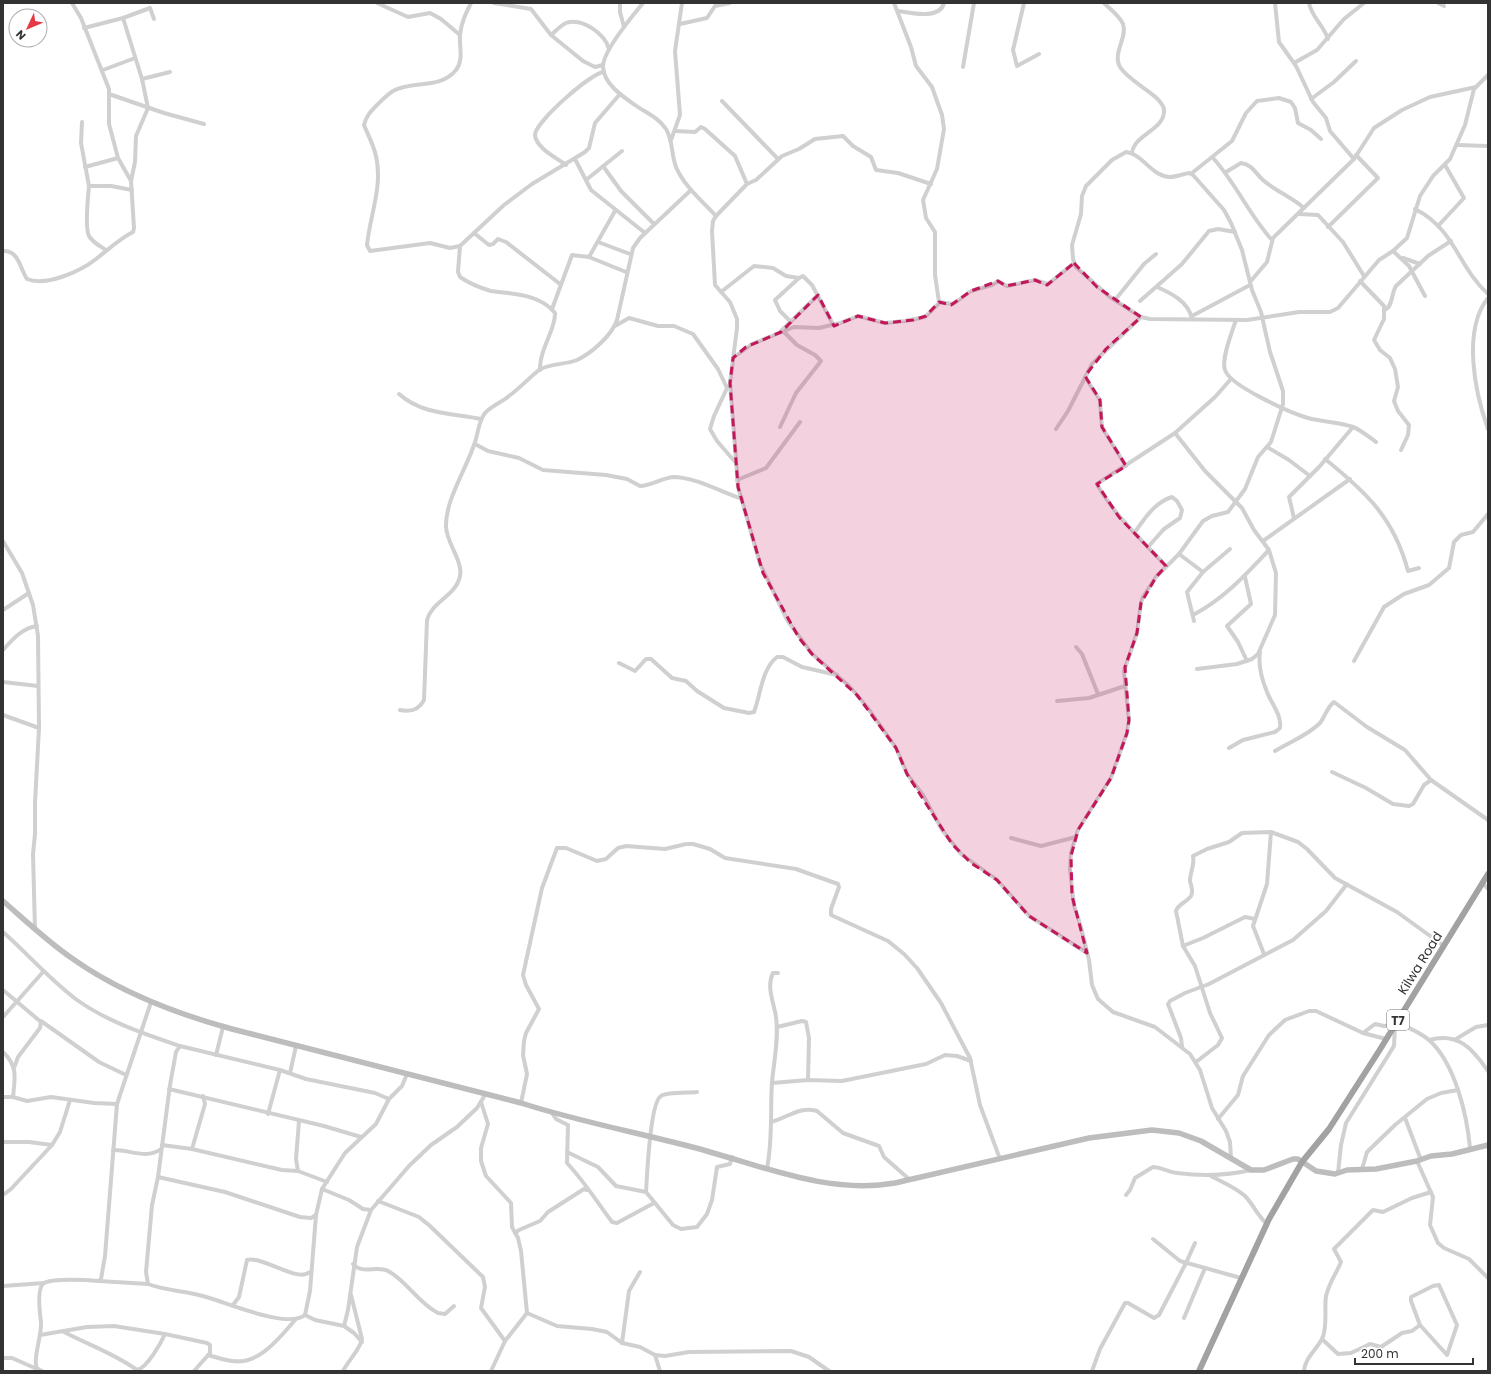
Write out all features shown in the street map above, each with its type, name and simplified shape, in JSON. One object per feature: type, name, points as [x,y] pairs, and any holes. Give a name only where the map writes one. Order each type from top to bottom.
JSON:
[{"type":"highway","name":"Kilwa Road","points":[[1302,1162],[1329,1129],[1488,874]]},
{"type":"highway","name":"T7","points":[[1199,1371],[1266,1224],[1302,1162]]},
{"type":"main road","points":[[3,901],[35,930],[92,971],[151,1002],[223,1027],[521,1103],[552,1113],[732,1157],[805,1179],[857,1187],[873,1187],[910,1180],[1089,1138],[1119,1133],[1162,1130],[1179,1133],[1201,1141],[1250,1170],[1264,1170],[1293,1159],[1298,1159],[1324,1173],[1338,1173],[1347,1170],[1376,1168],[1419,1161],[1488,1144]]},
{"type":"street","points":[[72,3],[78,10],[84,28],[103,70],[109,89],[109,124],[118,158],[131,181]]},
{"type":"street","points":[[377,3],[408,17],[430,13],[441,19],[460,35]]},
{"type":"street","points":[[471,3],[464,17],[460,35],[461,55],[459,65],[452,74],[429,84],[394,91],[368,114],[364,125],[375,152],[378,172],[378,192],[368,239],[368,249],[374,252],[430,243],[450,248],[460,246],[504,205],[532,184],[566,165],[589,148],[595,123],[620,94]]},
{"type":"street","points":[[494,3],[532,9],[551,35],[583,61],[595,67],[602,65]]},
{"type":"street","points":[[620,3],[620,12],[624,27]]},
{"type":"street","points":[[643,3],[609,49],[602,65],[604,72],[610,84],[620,94],[658,119],[666,129],[671,141],[672,156],[676,167],[690,190],[716,216]]},
{"type":"street","points":[[671,141],[680,114],[675,51],[682,3]]},
{"type":"street","points":[[680,24],[706,18],[715,6],[730,3]]},
{"type":"street","points":[[894,3],[916,66],[932,87],[943,120],[944,132],[939,160],[923,202],[926,218],[935,232],[934,275],[939,302]]},
{"type":"street","points":[[898,12],[930,14],[943,7],[944,3]]},
{"type":"street","points":[[963,67],[974,3]]},
{"type":"street","points":[[1024,3],[1013,50],[1017,66],[1039,54]]},
{"type":"street","points":[[1104,3],[1121,21],[1123,26],[1118,54],[1120,67],[1130,79],[1158,99],[1164,109],[1163,119],[1135,144],[1132,153]]},
{"type":"street","points":[[1275,3],[1278,39],[1294,63],[1311,99],[1326,118],[1330,131],[1378,178],[1328,227]]},
{"type":"street","points":[[1309,3],[1310,9],[1323,28],[1328,39]]},
{"type":"street","points":[[1294,63],[1314,52],[1328,39],[1344,19],[1364,3]]},
{"type":"street","points":[[1438,3],[1444,6]]},
{"type":"street","points":[[84,28],[123,18],[150,8],[154,19]]},
{"type":"street","points":[[3,251],[13,253],[20,262],[28,279],[32,281],[58,279],[96,260],[106,250],[133,232],[131,181],[135,162],[136,136],[148,108],[142,79],[123,18]]},
{"type":"street","points":[[551,35],[565,24],[580,22],[598,33],[606,41],[609,49]]},
{"type":"street","points":[[103,70],[135,58]]},
{"type":"street","points":[[1311,99],[1334,82],[1356,61]]},
{"type":"street","points":[[142,79],[170,72]]},
{"type":"street","points":[[566,165],[540,145],[535,136],[536,132],[545,118],[573,92],[594,74],[604,72]]},
{"type":"street","points":[[1321,139],[1311,130],[1298,123],[1295,108],[1291,102],[1279,98],[1272,98],[1257,101],[1243,119],[1235,137],[1212,158],[1192,173],[1166,176],[1154,170],[1132,153],[1124,152],[1112,160],[1085,189],[1082,196],[1080,217],[1072,245],[1074,263],[1097,287],[1141,317],[1150,319],[1192,318],[1236,320],[1263,318],[1299,312],[1332,312],[1338,308],[1364,276],[1382,257],[1393,251],[1407,238],[1415,209],[1428,183],[1445,165],[1457,145],[1465,125],[1476,87],[1488,75]]},
{"type":"street","points":[[1192,318],[1250,283],[1267,262],[1272,240],[1299,214],[1321,189],[1355,157],[1367,136],[1374,128],[1402,110],[1430,97],[1476,87]]},
{"type":"street","points":[[109,94],[148,108],[204,124]]},
{"type":"street","points":[[722,101],[778,159]]},
{"type":"street","points":[[82,122],[81,143],[89,186],[87,224],[89,236],[95,243],[106,250]]},
{"type":"street","points":[[675,131],[694,132],[702,127],[705,129],[735,156],[747,184]]},
{"type":"street","points":[[931,184],[898,173],[876,170],[872,158],[853,146],[841,136],[827,139],[815,139],[778,159],[756,180],[747,184],[716,216],[713,221],[712,231],[715,284],[730,302],[736,319],[737,328],[730,383],[737,480],[760,564],[787,620],[812,654],[837,675],[867,707],[896,748],[906,774],[923,795],[942,830],[960,854],[997,880],[1029,916],[1087,953]]},
{"type":"street","points":[[1457,145],[1488,146]]},
{"type":"street","points":[[586,180],[622,151]]},
{"type":"street","points":[[85,168],[118,158]]},
{"type":"street","points":[[1212,158],[1226,172],[1254,218],[1272,240]]},
{"type":"street","points":[[575,159],[592,190],[614,211],[645,233]]},
{"type":"street","points":[[1226,172],[1243,163],[1253,168],[1266,182],[1295,200],[1304,208]]},
{"type":"street","points":[[1438,226],[1464,198],[1445,165]]},
{"type":"street","points":[[603,166],[621,192],[654,224]]},
{"type":"street","points":[[1192,173],[1224,210],[1242,250],[1250,283],[1263,318],[1270,352],[1283,388],[1282,407],[1272,441],[1258,457],[1252,468],[1247,484],[1237,501],[1228,512],[1212,516],[1203,521],[1179,554],[1156,577],[1141,603],[1137,633],[1125,667],[1125,686],[1129,720],[1127,733],[1111,778],[1076,837],[1070,860],[1072,896],[1087,953],[1095,994],[1106,1007],[1122,1016],[1144,1021],[1155,1027],[1182,1046],[1196,1062],[1209,1102],[1226,1131],[1230,1142],[1231,1158]]},
{"type":"street","points":[[89,186],[111,186],[132,190]]},
{"type":"street","points":[[615,326],[630,254],[637,241],[690,190]]},
{"type":"street","points":[[1415,209],[1430,217],[1452,241],[1475,280],[1488,294]]},
{"type":"street","points":[[589,258],[614,211]]},
{"type":"street","points":[[1299,214],[1316,214],[1343,242],[1364,276]]},
{"type":"street","points":[[1140,301],[1182,264],[1209,231],[1218,229],[1235,232]]},
{"type":"street","points":[[474,233],[489,245],[493,244],[498,239],[506,242],[560,284]]},
{"type":"street","points":[[1401,450],[1408,435],[1409,425],[1398,411],[1394,401],[1394,396],[1398,387],[1397,373],[1390,358],[1380,350],[1374,340],[1382,326],[1385,310],[1389,307],[1393,291],[1396,286],[1413,272],[1428,256],[1452,241]]},
{"type":"street","points":[[598,242],[630,254]]},
{"type":"street","points":[[460,246],[458,272],[460,277],[474,285],[487,289],[525,296],[552,309]]},
{"type":"street","points":[[1393,251],[1402,258],[1413,272],[1424,296]]},
{"type":"street","points":[[1115,300],[1144,264],[1156,254]]},
{"type":"street","points":[[540,370],[541,355],[555,316],[552,309],[560,284],[572,256],[589,258],[626,272]]},
{"type":"street","points":[[1402,258],[1420,264]]},
{"type":"street","points":[[939,302],[953,304],[971,291],[991,286],[998,281],[1007,286],[1035,280],[1048,284],[1074,263]]},
{"type":"street","points":[[721,292],[754,266],[773,268],[786,276],[799,278],[802,276],[806,277],[818,295],[833,324]]},
{"type":"street","points":[[791,322],[780,310],[775,300],[799,278]]},
{"type":"street","points":[[1360,281],[1380,300],[1385,310]]},
{"type":"street","points":[[1157,287],[1177,297],[1192,318]]},
{"type":"street","points":[[782,332],[818,295]]},
{"type":"street","points":[[1488,298],[1476,321],[1473,341],[1479,398],[1488,429]]},
{"type":"street","points":[[733,358],[746,347],[794,327],[819,328],[858,316],[885,323],[913,320],[925,317],[939,302]]},
{"type":"street","points":[[1056,429],[1068,411],[1092,364],[1141,317]]},
{"type":"street","points":[[400,710],[412,711],[419,709],[424,700],[427,620],[432,608],[458,583],[460,567],[450,547],[446,528],[446,519],[455,490],[475,444],[481,419],[488,410],[509,396],[540,370],[577,360],[594,347],[615,326],[629,318],[658,326],[674,326],[693,334],[718,369],[727,388]]},
{"type":"street","points":[[1236,320],[1224,362],[1225,371],[1231,379],[1256,395],[1282,407],[1307,417],[1352,427],[1376,442]]},
{"type":"street","points":[[780,427],[796,393],[821,361],[815,355],[797,345],[782,332]]},
{"type":"street","points":[[1085,376],[1100,400],[1102,427],[1126,466]]},
{"type":"street","points":[[1166,566],[1119,517],[1107,502],[1097,484],[1175,433],[1215,397],[1231,379]]},
{"type":"street","points":[[730,383],[710,429],[717,441],[736,463]]},
{"type":"street","points":[[400,394],[420,408],[435,413],[481,419]]},
{"type":"street","points":[[737,480],[766,468],[800,422]]},
{"type":"street","points":[[1294,518],[1289,497],[1310,476],[1352,427]]},
{"type":"street","points":[[1175,433],[1205,471],[1237,501],[1263,542],[1270,550],[1276,574],[1276,608],[1273,622],[1260,652],[1259,662],[1266,691],[1279,717],[1280,728],[1275,732],[1243,740],[1229,748]]},
{"type":"street","points":[[475,444],[488,451],[518,458],[543,470],[606,475],[626,479],[640,486],[670,478],[682,478],[692,480],[742,499]]},
{"type":"street","points":[[1267,447],[1289,460],[1310,476]]},
{"type":"street","points":[[1325,459],[1350,478],[1373,503],[1392,528],[1402,549],[1408,571],[1418,568]]},
{"type":"street","points":[[1263,542],[1350,478]]},
{"type":"street","points":[[1135,532],[1157,505],[1165,499],[1172,497],[1177,501],[1182,510],[1180,518],[1164,528],[1148,547]]},
{"type":"street","points":[[1354,661],[1383,609],[1404,594],[1429,585],[1449,568],[1454,542],[1461,535],[1473,532],[1488,514]]},
{"type":"street","points":[[3,541],[22,573],[29,593],[37,626],[40,668],[38,686],[39,728],[33,854],[35,930]]},
{"type":"street","points":[[1194,621],[1188,589],[1203,572],[1230,549]]},
{"type":"street","points":[[1193,615],[1216,602],[1245,577],[1270,550]]},
{"type":"street","points":[[1179,554],[1203,572]]},
{"type":"street","points":[[1245,577],[1251,604],[1227,626],[1238,642],[1247,661]]},
{"type":"street","points":[[3,610],[29,593]]},
{"type":"street","points":[[3,650],[19,634],[37,626]]},
{"type":"street","points":[[1076,648],[1082,654],[1098,694]]},
{"type":"street","points":[[1197,669],[1213,666],[1226,667],[1254,658],[1260,652]]},
{"type":"street","points":[[619,663],[635,671],[646,658],[651,659],[672,678],[686,681],[697,691],[724,708],[749,713],[754,712],[761,684],[767,671],[777,657],[783,657],[802,667],[837,675]]},
{"type":"street","points":[[3,682],[38,686]]},
{"type":"street","points":[[1057,701],[1078,700],[1125,686]]},
{"type":"street","points":[[1275,750],[1294,742],[1315,727],[1321,722],[1334,702],[1367,727],[1408,753],[1431,780],[1488,820]]},
{"type":"street","points":[[3,715],[39,728]]},
{"type":"street","points":[[1332,772],[1366,788],[1393,804],[1403,806],[1413,804],[1424,785],[1431,780]]},
{"type":"street","points":[[1264,954],[1253,930],[1255,919],[1267,884],[1271,832]]},
{"type":"street","points":[[1196,1062],[1218,1046],[1222,1038],[1210,1013],[1195,966],[1183,946],[1176,911],[1177,908],[1191,897],[1193,892],[1190,878],[1194,865],[1194,855],[1229,842],[1242,833],[1271,832],[1298,842],[1307,848],[1335,878],[1397,912],[1444,946]]},
{"type":"street","points":[[1011,838],[1041,846],[1076,837]]},
{"type":"street","points":[[521,1103],[527,1079],[523,1055],[524,1041],[526,1033],[539,1009],[526,985],[523,975],[542,888],[558,848],[566,848],[597,861],[606,859],[618,848],[626,846],[665,848],[694,844],[710,849],[725,858],[796,868],[838,884],[839,887],[831,909],[831,915],[888,941],[904,954],[917,968],[941,1003],[971,1061],[980,1105],[1000,1159]]},
{"type":"street","points":[[1482,882],[1488,889]]},
{"type":"street","points":[[1182,1046],[1181,1038],[1168,1004],[1170,1001],[1185,992],[1209,984],[1293,940],[1317,921],[1347,884]]},
{"type":"street","points":[[1183,946],[1203,938],[1245,917],[1255,919]]},
{"type":"street","points":[[3,932],[43,972],[87,1007],[140,1032],[180,1046],[280,1070],[306,1079],[329,1082],[389,1099]]},
{"type":"street","points":[[3,1017],[43,972]]},
{"type":"street","points":[[767,1168],[771,1151],[772,1083],[777,1027],[770,994],[770,978],[773,973],[778,973]]},
{"type":"street","points":[[3,990],[24,1010],[41,1020],[99,1062],[126,1075]]},
{"type":"street","points":[[99,1281],[105,1256],[117,1104],[151,1002]]},
{"type":"street","points":[[1218,1119],[1238,1095],[1243,1076],[1264,1041],[1285,1020],[1309,1011],[1316,1011],[1363,1033],[1386,1039]]},
{"type":"street","points":[[13,1097],[14,1068],[18,1056],[40,1028],[41,1020]]},
{"type":"street","points":[[777,1027],[802,1021],[806,1022],[809,1038],[808,1080]]},
{"type":"street","points":[[1338,1173],[1341,1145],[1346,1123],[1394,1046],[1396,1023]]},
{"type":"street","points":[[1363,1033],[1375,1024],[1384,1026],[1396,1023],[1429,1040],[1445,1060],[1458,1090],[1470,1148]]},
{"type":"street","points":[[1456,1039],[1476,1027],[1488,1025]]},
{"type":"street","points":[[216,1055],[223,1027]]},
{"type":"street","points":[[1429,1040],[1445,1037],[1456,1039],[1474,1052],[1488,1071]]},
{"type":"street","points":[[148,1284],[146,1272],[152,1205],[158,1177],[169,1089],[176,1052],[180,1046]]},
{"type":"street","points":[[290,1073],[296,1046]]},
{"type":"street","points":[[3,1052],[10,1058],[14,1068]]},
{"type":"street","points":[[772,1083],[808,1080],[842,1081],[926,1064],[945,1055],[957,1056],[971,1061]]},
{"type":"street","points":[[10,1058],[18,1056]]},
{"type":"street","points":[[268,1114],[280,1070]]},
{"type":"street","points":[[208,1355],[232,1361],[250,1359],[261,1354],[296,1319],[305,1315],[308,1305],[316,1215],[322,1189],[345,1153],[376,1124],[389,1099],[402,1086],[407,1074]]},
{"type":"street","points":[[169,1089],[203,1096],[361,1137]]},
{"type":"street","points":[[1362,1169],[1367,1152],[1373,1144],[1427,1099],[1441,1093],[1458,1090]]},
{"type":"street","points":[[697,1092],[660,1096],[658,1099],[650,1136],[646,1192],[654,1204],[660,1208],[677,1228],[699,1226],[707,1214],[712,1200],[717,1167],[730,1164],[732,1157]]},
{"type":"street","points":[[344,1326],[353,1264],[357,1247],[371,1210],[409,1166],[431,1145],[456,1127],[481,1102],[485,1095]]},
{"type":"street","points":[[203,1096],[205,1104]]},
{"type":"street","points":[[3,1097],[13,1097],[27,1101],[51,1097],[117,1104]]},
{"type":"street","points":[[192,1149],[205,1104],[211,1098]]},
{"type":"street","points":[[3,1194],[11,1190],[52,1145],[60,1132],[70,1100]]},
{"type":"street","points":[[481,1102],[488,1124],[480,1148],[484,1170],[489,1180],[511,1203],[512,1227],[521,1251],[527,1313],[505,1342],[490,1371]]},
{"type":"street","points":[[771,1122],[781,1120],[794,1112],[817,1111],[826,1121],[843,1133],[879,1146],[884,1157],[910,1180]]},
{"type":"street","points":[[552,1113],[556,1119],[568,1125],[567,1163],[584,1182],[587,1190],[614,1222],[654,1204]]},
{"type":"street","points":[[1405,1118],[1431,1192],[1433,1205],[1430,1215],[1430,1225],[1438,1243],[1444,1248],[1469,1259],[1488,1278]]},
{"type":"street","points":[[298,1171],[296,1159],[299,1121]]},
{"type":"street","points":[[3,1142],[29,1142],[52,1145]]},
{"type":"street","points":[[113,1150],[140,1154],[154,1153],[161,1147],[192,1149],[282,1170],[298,1171],[327,1182]]},
{"type":"street","points":[[567,1152],[598,1167],[616,1186],[646,1192]]},
{"type":"street","points":[[1126,1195],[1135,1178],[1150,1168],[1158,1167],[1175,1173],[1211,1176],[1232,1174],[1250,1170]]},
{"type":"street","points":[[1211,1176],[1246,1196],[1266,1224]]},
{"type":"street","points":[[158,1177],[225,1192],[300,1217],[309,1218],[316,1215]]},
{"type":"street","points":[[322,1189],[349,1200],[363,1209],[371,1210]]},
{"type":"street","points":[[515,1233],[540,1221],[548,1212],[572,1195],[584,1189],[587,1190]]},
{"type":"street","points":[[1304,1371],[1306,1363],[1322,1339],[1326,1296],[1330,1282],[1341,1262],[1334,1249],[1373,1210],[1383,1212],[1412,1198],[1431,1192]]},
{"type":"street","points":[[378,1201],[419,1217],[483,1277],[485,1287],[481,1308],[505,1342]]},
{"type":"street","points":[[363,1209],[367,1220]]},
{"type":"street","points":[[1153,1239],[1174,1257],[1186,1263],[1241,1278]]},
{"type":"street","points":[[1092,1371],[1100,1349],[1125,1303],[1128,1303],[1146,1315],[1156,1317],[1166,1304],[1195,1243]]},
{"type":"street","points":[[233,1305],[239,1297],[247,1260],[260,1261],[302,1276],[310,1272]]},
{"type":"street","points":[[353,1264],[359,1269],[382,1269],[394,1274],[438,1313],[445,1314],[454,1306]]},
{"type":"street","points":[[1184,1318],[1205,1268]]},
{"type":"street","points":[[622,1343],[629,1291],[640,1272]]},
{"type":"street","points":[[3,1286],[78,1280],[148,1284],[201,1295],[272,1317],[296,1319]]},
{"type":"street","points":[[40,1370],[35,1364],[40,1335],[39,1295],[44,1283]]},
{"type":"street","points":[[1439,1285],[1457,1325],[1447,1355],[1420,1325],[1411,1297],[1433,1286],[1439,1285]]},
{"type":"street","points":[[343,1371],[362,1342],[350,1293]]},
{"type":"street","points":[[527,1313],[557,1326],[607,1332],[622,1343],[640,1348],[655,1355],[665,1356],[689,1352],[791,1352],[809,1357],[829,1371]]},
{"type":"street","points":[[305,1315],[315,1320],[344,1326],[354,1333],[362,1342]]},
{"type":"street","points":[[1322,1339],[1338,1354],[1346,1354],[1370,1344],[1382,1347],[1402,1333],[1412,1331],[1420,1325]]},
{"type":"street","points":[[40,1335],[87,1327],[106,1326],[165,1334],[207,1343],[210,1345],[208,1355],[194,1371]]},
{"type":"street","points":[[64,1332],[97,1349],[113,1355],[138,1370],[142,1368],[158,1348],[165,1334]]},
{"type":"street","points":[[655,1355],[660,1371]]},
{"type":"street","points":[[3,1358],[12,1358],[40,1370]]},
{"type":"highlighted area","points":[[1074,263],[1097,287],[1141,317],[1106,349],[1085,376],[1100,400],[1102,427],[1126,466],[1097,484],[1119,517],[1166,566],[1156,577],[1141,603],[1137,633],[1125,667],[1129,720],[1127,733],[1111,778],[1078,830],[1071,856],[1072,896],[1087,953],[1029,916],[997,880],[971,863],[952,844],[907,774],[896,748],[857,695],[812,654],[799,638],[763,573],[738,487],[730,383],[733,358],[746,347],[781,332],[818,295],[834,326],[858,316],[885,323],[913,320],[926,316],[939,302],[951,305],[971,291],[998,281],[1006,286],[1035,280],[1047,285]]}]
